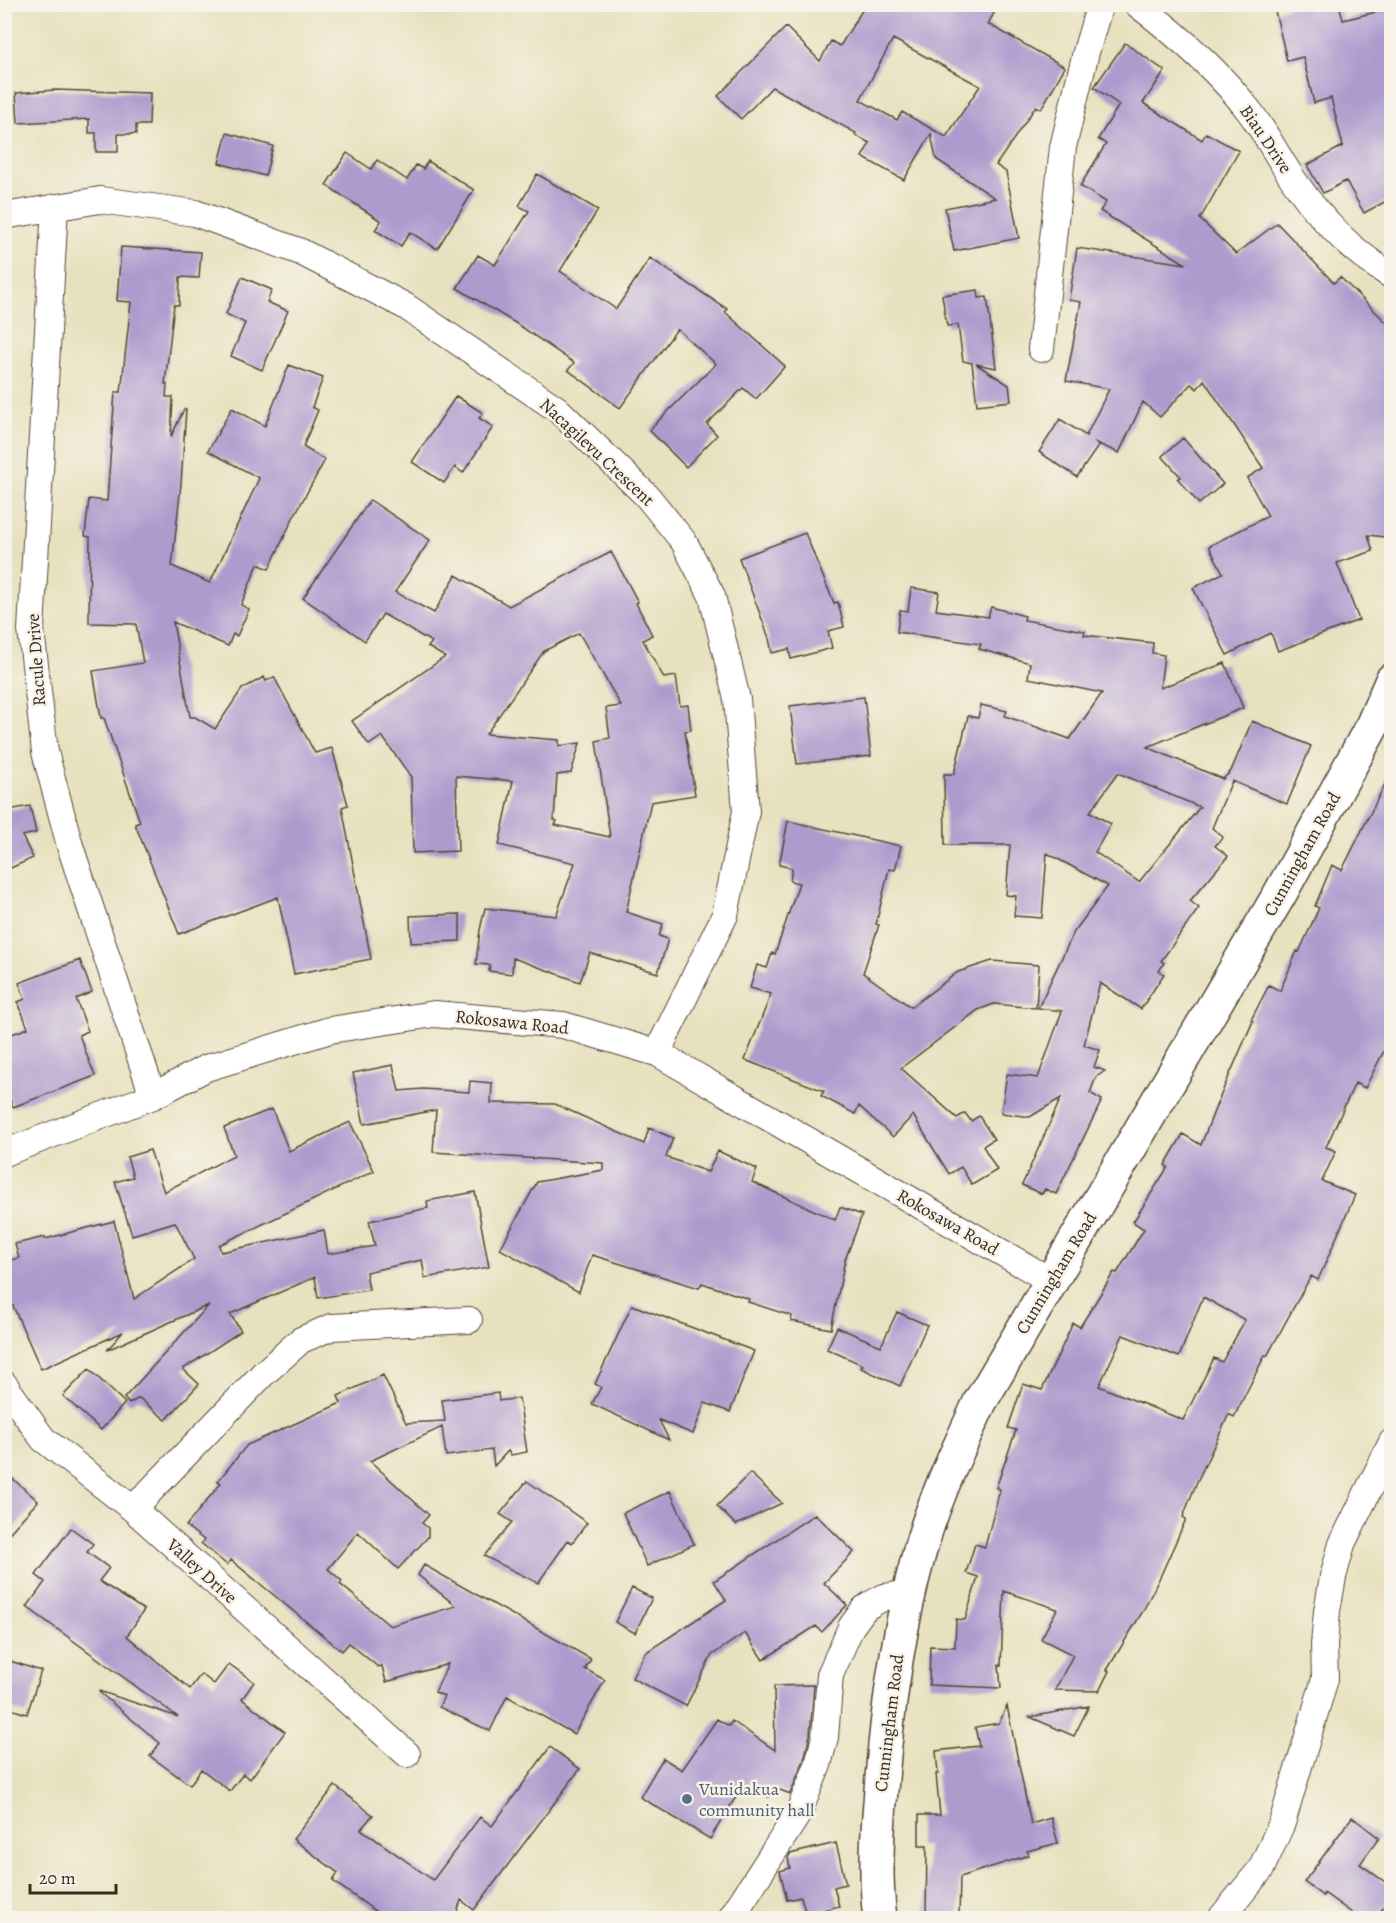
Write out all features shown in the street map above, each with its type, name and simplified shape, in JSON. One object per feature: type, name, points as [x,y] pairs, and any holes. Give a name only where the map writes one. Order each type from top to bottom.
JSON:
[{"type":"main road","name":"Cunningham Road","points":[[880,1918],[876,1842],[885,1736],[899,1641],[919,1553],[948,1473],[980,1402],[1281,892],[1372,726],[1392,680]]},
{"type":"street","points":[[1041,349],[1064,147],[1086,52],[1100,4]]},
{"type":"street","name":"Biau Drive","points":[[1137,4],[1203,59],[1249,111],[1297,186],[1326,221],[1352,248],[1392,276]]},
{"type":"street","name":"Nacagilevu Crescent","points":[[4,216],[100,200],[195,213],[302,252],[405,306],[556,409],[647,496],[684,542],[712,596],[737,699],[746,811],[725,915],[657,1053]]},
{"type":"street","name":"Racule Drive","points":[[56,207],[31,630],[45,752],[70,846],[153,1096]]},
{"type":"street","name":"Rokosawa Road","points":[[4,1153],[153,1096],[206,1068],[330,1030],[434,1014],[563,1025],[657,1053],[1051,1281]]},
{"type":"street","points":[[133,1509],[263,1374],[301,1340],[332,1327],[469,1320]]},
{"type":"street","name":"Valley Drive","points":[[4,1384],[44,1439],[133,1509],[408,1754]]},
{"type":"street","points":[[1221,1918],[1261,1869],[1282,1823],[1325,1679],[1324,1645],[1327,1611],[1342,1544],[1392,1442]]},
{"type":"street","points":[[731,1918],[798,1814],[818,1765],[825,1737],[830,1675],[851,1627],[864,1610],[873,1603],[884,1597],[909,1595]]},
{"type":"building","points":[[866,4],[999,4],[988,24],[1065,67],[1041,109],[1036,106],[996,165],[1006,172],[1019,238],[954,251],[945,208],[995,198],[936,159],[931,134],[904,180],[862,157],[870,143],[855,135],[856,133],[772,87],[741,119],[718,96],[786,27],[820,61],[831,41],[840,46]],"holes":[[[893,39],[980,86],[946,137],[902,112],[897,120],[860,100]]]},
{"type":"building","points":[[1300,4],[1339,4],[1343,20],[1392,8],[1392,198],[1364,213],[1346,181],[1323,193],[1307,165],[1343,146],[1331,98],[1314,103],[1303,57],[1287,61],[1275,11]]},
{"type":"building","points":[[1125,43],[1165,71],[1143,103],[1202,140],[1206,133],[1239,151],[1200,219],[1236,254],[1277,223],[1334,283],[1340,277],[1392,328],[1392,538],[1368,535],[1373,551],[1337,563],[1359,620],[1278,651],[1271,633],[1227,655],[1193,588],[1223,573],[1209,546],[1268,516],[1247,478],[1263,468],[1204,380],[1197,389],[1191,384],[1160,417],[1143,402],[1119,453],[1094,442],[1099,445],[1077,477],[1039,452],[1060,419],[1086,436],[1109,389],[1066,381],[1081,302],[1069,300],[1077,248],[1186,264],[1100,211],[1106,202],[1080,186],[1106,144],[1098,139],[1119,105],[1094,87]]},
{"type":"building","points":[[55,90],[150,93],[149,125],[136,125],[136,134],[118,134],[118,152],[96,152],[96,133],[89,133],[89,119],[18,123],[16,93]]},
{"type":"building","points":[[227,133],[273,146],[265,176],[219,163]]},
{"type":"building","points":[[347,153],[371,169],[377,160],[407,180],[416,165],[423,169],[428,161],[474,190],[437,249],[410,232],[401,246],[375,230],[381,221],[326,185]]},
{"type":"building","points":[[537,174],[598,210],[560,271],[616,309],[650,258],[727,309],[725,312],[785,366],[756,399],[743,388],[707,424],[717,435],[686,467],[649,430],[716,364],[677,329],[620,408],[568,370],[574,363],[517,324],[457,288],[478,255],[495,265],[529,211],[519,206]]},
{"type":"building","points":[[121,247],[201,252],[199,278],[180,277],[179,305],[174,305],[165,384],[167,384],[166,397],[173,397],[171,437],[186,409],[172,566],[210,583],[259,478],[208,451],[232,408],[265,426],[289,365],[323,378],[312,407],[318,410],[303,447],[325,460],[293,518],[269,569],[258,564],[241,605],[249,609],[237,636],[233,634],[228,646],[173,622],[190,717],[195,717],[215,729],[242,689],[264,677],[266,681],[274,677],[315,753],[332,748],[348,805],[342,807],[371,959],[294,974],[278,897],[179,934],[135,824],[140,822],[104,718],[101,718],[93,671],[143,663],[136,624],[89,623],[90,537],[85,536],[89,499],[107,501],[115,392],[121,392],[131,302],[117,301]]},
{"type":"building","points":[[242,277],[272,290],[267,302],[288,311],[262,370],[231,356],[245,323],[226,314]]},
{"type":"building","points":[[978,290],[979,298],[987,297],[996,368],[976,364],[1009,385],[1011,401],[977,405],[972,363],[963,361],[958,325],[947,326],[942,295]]},
{"type":"building","points":[[456,396],[483,413],[479,418],[493,427],[463,473],[455,467],[444,483],[412,462]]},
{"type":"building","points":[[1183,438],[1223,484],[1199,504],[1178,479],[1181,477],[1162,456]]},
{"type":"building","points":[[370,500],[430,540],[395,592],[434,613],[456,575],[509,606],[611,552],[638,602],[636,603],[652,635],[643,640],[664,678],[676,676],[680,706],[688,705],[691,730],[685,731],[695,795],[651,802],[626,912],[663,924],[659,936],[668,939],[658,973],[590,953],[580,982],[513,958],[512,974],[489,971],[490,965],[476,964],[485,908],[556,916],[575,863],[499,845],[513,781],[456,776],[458,851],[413,853],[411,777],[382,736],[369,745],[352,721],[445,657],[428,647],[432,642],[383,614],[365,641],[303,598]],"holes":[[[579,633],[621,706],[606,708],[610,738],[596,741],[610,837],[555,825],[557,821],[554,820],[557,775],[571,773],[580,743],[559,746],[559,740],[486,734],[544,651]]]},
{"type":"building","points":[[805,533],[834,603],[838,602],[844,627],[828,631],[832,648],[791,659],[789,649],[772,653],[769,638],[739,558]]},
{"type":"building","points":[[911,588],[939,592],[936,610],[988,617],[991,607],[1025,616],[1024,620],[1085,631],[1084,635],[1153,643],[1152,653],[1164,655],[1160,688],[1225,663],[1243,708],[1147,747],[1223,779],[1231,771],[1252,721],[1311,746],[1287,804],[1232,781],[1212,828],[1223,837],[1215,846],[1228,856],[1190,901],[1199,908],[1161,961],[1164,963],[1159,971],[1164,974],[1141,1009],[1100,983],[1084,1045],[1100,1050],[1094,1067],[1105,1071],[1096,1077],[1090,1093],[1102,1100],[1056,1194],[1045,1189],[1042,1194],[1022,1185],[1061,1098],[1030,1117],[1001,1113],[1007,1074],[1038,1078],[1062,1011],[1038,1008],[1074,932],[1108,886],[1047,853],[1042,918],[1014,916],[1016,896],[1006,895],[1010,845],[945,845],[944,774],[954,774],[968,716],[978,718],[981,705],[1007,711],[1005,716],[1070,739],[1102,693],[1028,678],[1030,663],[979,649],[981,644],[897,632],[900,610],[908,611]],"holes":[[[1118,773],[1200,807],[1139,882],[1095,852],[1111,824],[1090,812]]]},
{"type":"building","points":[[864,697],[871,756],[797,764],[790,706]]},
{"type":"building","points":[[1392,770],[1392,1035],[1365,1088],[1355,1083],[1326,1147],[1336,1151],[1322,1181],[1355,1195],[1318,1280],[1311,1276],[1267,1356],[1265,1355],[1234,1417],[1229,1414],[1196,1484],[1183,1517],[1186,1519],[1160,1577],[1143,1611],[1107,1670],[1109,1671],[1099,1691],[1055,1690],[1073,1655],[1041,1639],[1057,1609],[1004,1591],[1001,1666],[999,1665],[1001,1688],[929,1685],[930,1646],[955,1647],[956,1619],[965,1620],[978,1577],[966,1573],[975,1544],[985,1547],[1000,1489],[996,1488],[1016,1430],[1008,1428],[1023,1384],[1042,1390],[1073,1323],[1080,1327],[1114,1272],[1117,1273],[1144,1229],[1133,1222],[1168,1167],[1165,1165],[1183,1134],[1201,1145],[1253,1021],[1251,1020],[1269,985],[1280,991],[1319,908],[1315,906],[1332,865],[1342,870]],"holes":[[[1203,1297],[1245,1320],[1222,1362],[1214,1358],[1183,1420],[1099,1386],[1123,1335],[1179,1357]]]},
{"type":"building","points":[[4,801],[9,810],[30,806],[36,833],[22,836],[33,858],[4,871]]},
{"type":"building","points":[[788,821],[901,846],[895,870],[889,869],[876,924],[879,925],[863,973],[911,1007],[958,972],[992,961],[1039,965],[1036,1008],[994,1004],[978,1010],[901,1068],[957,1118],[965,1113],[971,1121],[979,1116],[994,1139],[983,1146],[997,1170],[972,1185],[961,1167],[949,1174],[913,1115],[893,1137],[859,1106],[855,1114],[821,1096],[824,1091],[745,1060],[771,994],[750,988],[757,965],[767,968],[772,953],[775,954],[799,883],[790,881],[792,868],[779,865]]},
{"type":"building","points":[[460,914],[460,941],[411,943],[410,916]]},
{"type":"building","points":[[80,960],[92,992],[76,999],[88,1031],[79,1035],[95,1076],[13,1107],[4,1085],[4,1037],[28,1028],[18,1002],[25,999],[19,983]]},
{"type":"building","points":[[393,1065],[399,1091],[423,1089],[469,1092],[470,1081],[492,1083],[491,1103],[555,1104],[644,1144],[649,1128],[673,1138],[666,1157],[708,1172],[718,1151],[757,1169],[752,1182],[835,1220],[840,1207],[862,1215],[845,1260],[831,1329],[791,1321],[792,1316],[748,1302],[749,1299],[702,1283],[699,1288],[592,1255],[579,1292],[500,1249],[537,1182],[603,1170],[603,1163],[433,1152],[436,1110],[364,1124],[353,1073]]},
{"type":"building","points":[[272,1109],[289,1151],[350,1122],[374,1171],[219,1245],[221,1252],[324,1230],[328,1254],[375,1246],[369,1221],[428,1208],[427,1201],[475,1192],[489,1267],[425,1278],[422,1260],[366,1272],[369,1290],[318,1298],[315,1277],[230,1314],[241,1331],[183,1369],[199,1384],[166,1420],[139,1398],[129,1404],[124,1398],[209,1305],[107,1350],[123,1332],[41,1369],[12,1304],[4,1306],[4,1262],[19,1258],[15,1244],[45,1237],[45,1239],[114,1221],[134,1299],[194,1259],[175,1222],[132,1235],[115,1182],[133,1177],[127,1157],[150,1150],[164,1192],[234,1155],[224,1128]]},
{"type":"building","points":[[632,1305],[754,1351],[730,1412],[705,1403],[693,1434],[659,1420],[669,1440],[592,1404],[601,1387],[595,1384]]},
{"type":"building","points":[[897,1312],[927,1325],[900,1386],[861,1368],[863,1365],[827,1349],[837,1327],[881,1346]]},
{"type":"building","points":[[89,1369],[125,1403],[101,1430],[63,1396]]},
{"type":"building","points":[[383,1375],[406,1423],[445,1421],[442,1400],[498,1393],[499,1401],[519,1398],[527,1452],[511,1455],[508,1451],[494,1466],[492,1450],[446,1456],[442,1427],[370,1461],[429,1515],[422,1523],[428,1528],[428,1537],[398,1569],[358,1532],[328,1569],[342,1581],[340,1584],[390,1626],[456,1606],[418,1575],[424,1565],[591,1659],[585,1669],[605,1680],[574,1734],[507,1696],[490,1731],[439,1707],[444,1696],[435,1692],[448,1664],[386,1682],[382,1666],[378,1667],[349,1643],[342,1651],[231,1560],[227,1565],[201,1543],[204,1540],[186,1526],[221,1483],[218,1481],[247,1445],[341,1403],[338,1396]]},
{"type":"building","points":[[4,1471],[38,1501],[4,1539]]},
{"type":"building","points":[[750,1473],[782,1503],[736,1525],[717,1506]]},
{"type":"building","points":[[527,1481],[587,1523],[572,1543],[568,1540],[538,1583],[484,1556],[512,1522],[500,1514]]},
{"type":"building","points":[[670,1491],[694,1544],[647,1566],[623,1513]]},
{"type":"building","points":[[815,1514],[854,1552],[824,1583],[847,1605],[822,1632],[816,1626],[763,1660],[745,1633],[712,1655],[686,1706],[632,1678],[645,1653],[726,1600],[714,1581]]},
{"type":"building","points":[[71,1528],[93,1544],[87,1552],[109,1568],[99,1581],[144,1610],[127,1636],[190,1689],[201,1674],[214,1684],[229,1664],[254,1682],[242,1699],[285,1732],[250,1779],[243,1774],[230,1791],[201,1769],[190,1785],[150,1756],[160,1743],[99,1691],[178,1717],[27,1607],[45,1582],[36,1575]]},
{"type":"building","points":[[632,1588],[652,1598],[635,1633],[615,1622]]},
{"type":"building","points":[[4,1659],[41,1671],[27,1714],[4,1707]]},
{"type":"building","points":[[814,1685],[810,1735],[804,1760],[790,1794],[773,1787],[769,1797],[742,1787],[710,1839],[640,1797],[663,1758],[682,1770],[717,1719],[729,1726],[732,1721],[775,1750],[774,1686]]},
{"type":"building","points":[[1007,1706],[1031,1824],[1051,1818],[1058,1843],[1027,1851],[1029,1855],[960,1877],[959,1918],[926,1918],[927,1846],[919,1846],[919,1815],[940,1815],[936,1751],[979,1746],[975,1727],[999,1723]]},
{"type":"building","points":[[1089,1706],[1074,1736],[1030,1717]]},
{"type":"building","points":[[550,1747],[580,1769],[474,1910],[461,1900],[455,1918],[385,1918],[333,1881],[338,1873],[293,1839],[335,1786],[373,1815],[361,1829],[433,1880],[480,1817],[492,1826]]},
{"type":"building","points":[[1352,1817],[1379,1838],[1360,1864],[1392,1887],[1392,1896],[1375,1918],[1359,1918],[1304,1882]]},
{"type":"building","points":[[836,1843],[846,1884],[834,1887],[839,1906],[806,1914],[801,1897],[787,1900],[780,1871],[790,1868],[788,1858],[790,1854]]},
{"type":"place","name":"Vunidakua community hall","points":[[687,1799]]}]
